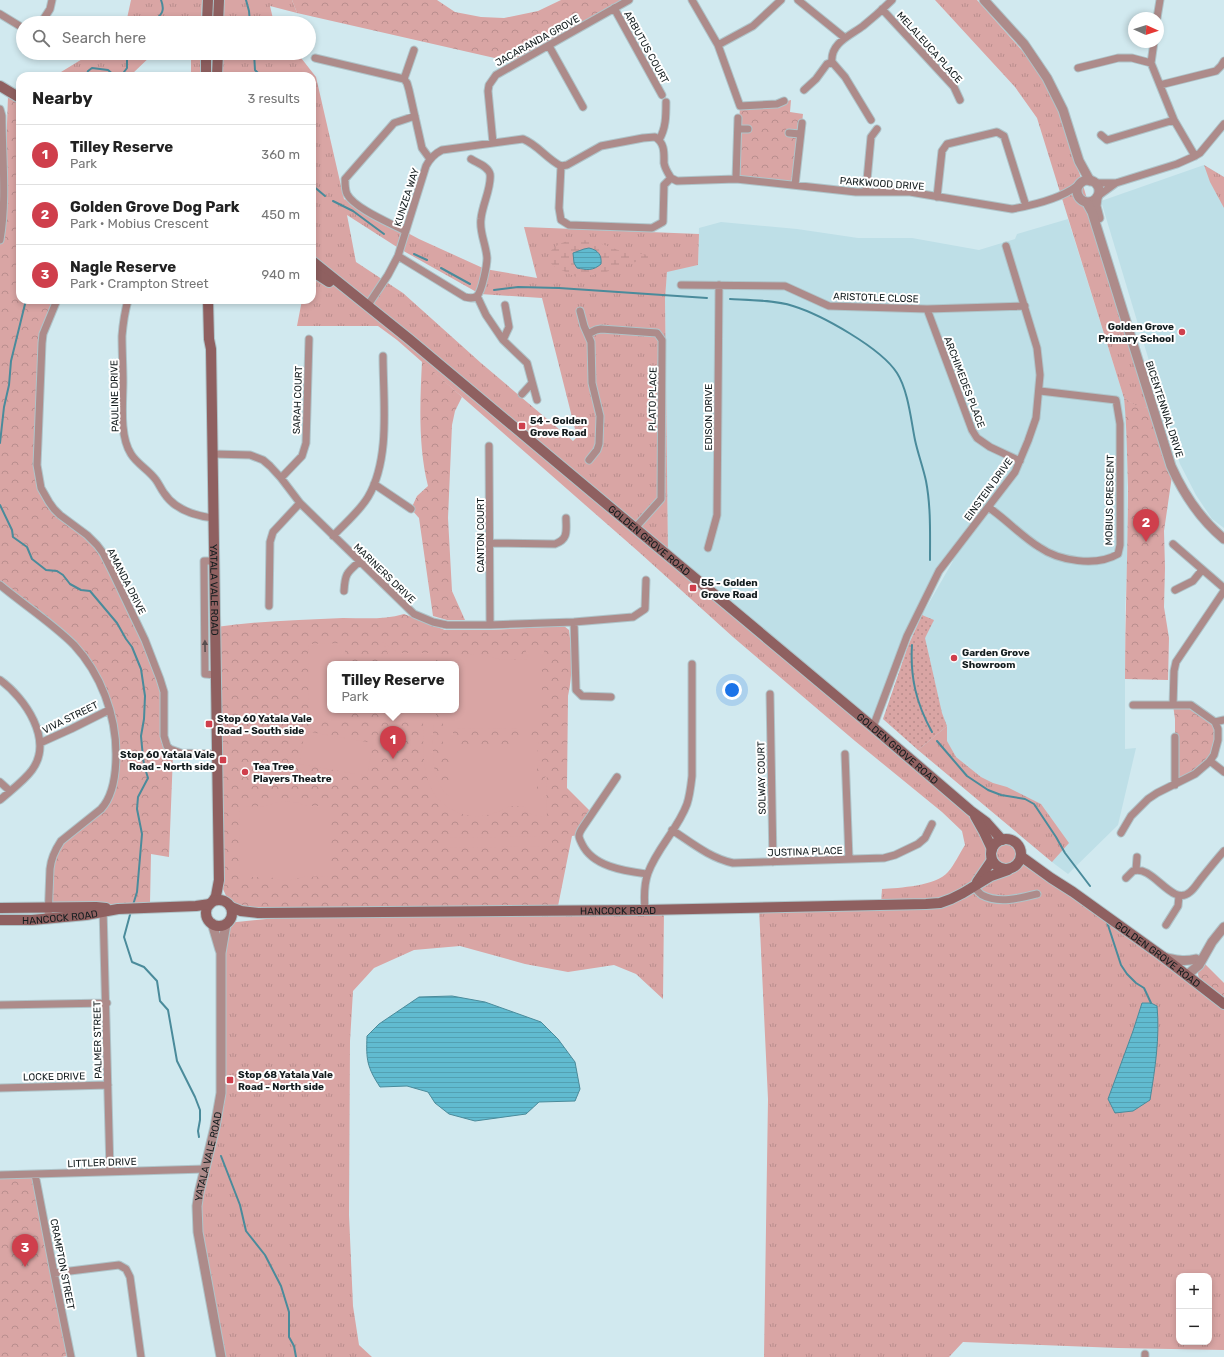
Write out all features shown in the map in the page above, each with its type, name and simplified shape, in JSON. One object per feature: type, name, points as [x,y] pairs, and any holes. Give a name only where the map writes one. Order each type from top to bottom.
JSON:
[{"type":"main road","points":[[207,16],[208,0]]},
{"type":"main road","points":[[218,16],[219,0]]},
{"type":"main road","points":[[206,60],[206,72]]},
{"type":"main road","points":[[217,72],[218,60]]},
{"type":"main road","points":[[0,86],[16,96]]},
{"type":"main road","name":"GOLDEN GROVE ROAD","points":[[316,264],[366,304],[873,727],[986,822],[1002,840]]},
{"type":"main road","name":"GOLDEN GROVE ROAD","points":[[316,273],[366,304]]},
{"type":"main road","name":"YATALA VALE ROAD","points":[[208,304],[209,339],[211,349],[213,454],[219,880],[216,896],[211,903]]},
{"type":"main road","points":[[211,349],[214,336],[214,304]]},
{"type":"main road","name":"GOLDEN GROVE ROAD","points":[[972,811],[992,849]]},
{"type":"main road","points":[[1002,840],[1012,840],[1020,847],[1022,857],[1018,865],[1011,869],[998,868],[992,860],[992,849],[1002,840]]},
{"type":"main road","name":"GOLDEN GROVE ROAD","points":[[1022,857],[1162,956],[1224,1004]]},
{"type":"main road","name":"HANCOCK ROAD","points":[[973,886],[992,860]]},
{"type":"main road","name":"GOLDEN GROVE ROAD","points":[[1011,869],[1026,869],[1051,878]]},
{"type":"main road","name":"HANCOCK ROAD","points":[[229,905],[241,911],[258,913],[644,910],[926,904],[940,903],[951,899],[991,876],[1011,869]]},
{"type":"main road","name":"YATALA VALE ROAD","points":[[219,880],[229,905]]},
{"type":"main road","points":[[222,900],[229,905],[232,914],[228,922],[218,926],[210,920],[207,910],[211,903],[222,900]]},
{"type":"main road","name":"HANCOCK ROAD","points":[[0,908],[48,907],[103,910],[163,908],[211,903]]},
{"type":"main road","name":"HANCOCK ROAD","points":[[163,908],[195,912],[210,920]]},
{"type":"main road","name":"HANCOCK ROAD","points":[[0,920],[48,919],[103,910]]},
{"type":"main road","name":"HANCOCK ROAD","points":[[228,922],[258,913]]},
{"type":"street","points":[[46,16],[50,9],[52,0]]},
{"type":"street","name":"JACARANDA GROVE","points":[[493,143],[488,91],[492,79],[496,75],[629,0]]},
{"type":"street","points":[[692,0],[718,45],[740,106],[777,104],[784,101]]},
{"type":"street","points":[[718,45],[753,26],[781,0]]},
{"type":"street","points":[[798,0],[845,38]]},
{"type":"street","points":[[871,120],[845,77],[832,62],[831,54],[835,47],[845,38],[862,26],[892,0]]},
{"type":"street","points":[[984,0],[1024,44],[1047,78],[1063,110],[1079,161],[1098,188],[1097,197]]},
{"type":"street","points":[[1158,12],[1160,0]]},
{"type":"street","name":"ARBUTUS COURT","points":[[614,8],[662,95]]},
{"type":"street","name":"MELALEUCA PLACE","points":[[882,9],[954,87],[960,100]]},
{"type":"street","points":[[0,14],[16,24]]},
{"type":"street","points":[[549,46],[583,107]]},
{"type":"street","points":[[1153,48],[1152,63],[1160,85],[1174,120],[1195,156]]},
{"type":"street","points":[[404,79],[414,50]]},
{"type":"street","points":[[316,58],[404,79],[409,90],[422,148],[430,159]]},
{"type":"street","points":[[1078,68],[1118,58],[1132,58],[1152,63]]},
{"type":"street","points":[[1160,85],[1216,70],[1224,61]]},
{"type":"street","points":[[804,90],[816,79],[827,64],[832,62]]},
{"type":"street","points":[[659,140],[664,133],[666,125],[666,102]]},
{"type":"street","points":[[0,109],[2,116],[4,208],[0,240]]},
{"type":"street","points":[[405,231],[362,208],[351,200],[346,193],[345,179],[394,123],[414,116]]},
{"type":"street","points":[[736,178],[738,118]]},
{"type":"street","points":[[1101,135],[1106,143],[1174,120]]},
{"type":"street","points":[[795,184],[802,123]]},
{"type":"street","points":[[1079,161],[1078,188],[1082,202],[1092,202],[1116,183],[1177,164],[1195,156],[1200,153],[1224,124]]},
{"type":"street","points":[[738,129],[748,129]]},
{"type":"street","points":[[866,191],[870,134],[877,129]]},
{"type":"street","points":[[937,197],[942,151],[948,144],[997,132],[1004,136],[1026,206]]},
{"type":"street","points":[[789,133],[800,134]]},
{"type":"street","points":[[643,138],[655,138],[659,140],[665,155],[664,164],[671,178],[664,185],[662,222],[652,228],[569,224],[561,220],[559,208],[561,166],[566,165],[601,146],[643,138]]},
{"type":"street","name":"KUNZEA WAY","points":[[366,304],[388,275],[398,256],[426,166],[430,159],[442,150],[523,139],[531,142],[551,160],[561,166]]},
{"type":"street","points":[[398,256],[465,297],[470,298],[477,296],[481,288],[487,258],[486,248],[480,229],[490,173],[488,169],[471,160]]},
{"type":"street","name":"PARKWOOD DRIVE","points":[[671,178],[677,181],[736,178],[856,192],[910,192],[1012,209],[1066,194],[1078,188]]},
{"type":"street","points":[[1078,188],[1085,180],[1093,182],[1116,183]]},
{"type":"street","name":"BICENTENNIAL DRIVE","points":[[1097,197],[1096,206],[1154,397],[1179,472],[1185,485],[1205,514],[1224,533]]},
{"type":"street","name":"BICENTENNIAL DRIVE","points":[[1087,203],[1092,212],[1171,466],[1192,505],[1212,529],[1224,539]]},
{"type":"street","name":"EINSTEIN DRIVE","points":[[873,727],[907,636],[939,571],[1015,472],[1036,418],[1040,391],[1037,348],[1006,246]]},
{"type":"street","name":"ARISTOTLE CLOSE","points":[[681,284],[785,286],[829,306],[927,309],[1025,306]]},
{"type":"street","name":"EDISON DRIVE","points":[[708,548],[717,515],[719,285]]},
{"type":"street","points":[[477,296],[486,315],[503,340],[527,363],[537,400]]},
{"type":"street","name":"AMANDA DRIVE","points":[[55,304],[43,334],[42,343],[37,465],[41,488],[54,509],[87,534],[103,553],[145,640],[160,679],[164,692],[164,736],[167,746],[170,749],[181,753],[217,754]]},
{"type":"street","name":"PAULINE DRIVE","points":[[127,304],[122,335],[123,427],[127,446],[134,457],[152,475],[164,494],[177,506],[201,517],[214,518]]},
{"type":"street","points":[[503,340],[509,327],[505,305]]},
{"type":"street","name":"ARCHIMEDES PLACE","points":[[927,309],[972,430],[977,438],[990,447],[1020,461]]},
{"type":"street","points":[[580,311],[584,326],[591,342],[592,383],[600,418],[599,444],[597,450],[589,460]]},
{"type":"street","name":"PLATO PLACE","points":[[588,334],[598,329],[647,331],[657,333],[662,340],[661,500],[635,528]]},
{"type":"street","name":"SARAH COURT","points":[[281,478],[302,456],[306,443],[309,339]]},
{"type":"street","points":[[333,536],[368,497],[374,484],[380,463],[384,438],[383,356]]},
{"type":"street","points":[[522,394],[532,382]]},
{"type":"street","name":"MOBIUS CRESCENT","points":[[988,507],[1039,548],[1062,557],[1090,562],[1110,558],[1118,554],[1120,545],[1120,424],[1116,400],[1040,391]]},
{"type":"street","name":"CANTON COURT","points":[[489,446],[490,625]]},
{"type":"street","name":"MARINERS DRIVE","points":[[213,454],[250,455],[257,457],[270,466],[300,502],[359,562],[414,614],[433,622],[447,625],[490,625],[574,622],[634,617],[645,609],[646,580]]},
{"type":"street","points":[[374,484],[411,509]]},
{"type":"street","points":[[269,606],[270,542],[273,532],[300,502]]},
{"type":"street","points":[[490,543],[555,544],[561,542],[565,536],[566,518]]},
{"type":"street","points":[[1173,544],[1224,588]]},
{"type":"street","points":[[344,591],[347,572],[359,562]]},
{"type":"street","points":[[1175,590],[1193,581],[1202,570]]},
{"type":"street","points":[[0,585],[74,645],[86,661],[104,692],[114,732],[116,748],[114,775],[110,794],[106,804],[61,841],[56,848],[51,861],[48,919]]},
{"type":"street","points":[[1173,705],[1174,670],[1176,662],[1224,591]]},
{"type":"street","points":[[574,622],[576,690],[582,696],[611,697]]},
{"type":"street","points":[[644,910],[647,874],[656,855],[688,803],[692,776],[692,664]]},
{"type":"street","points":[[0,680],[10,687],[28,709],[36,726],[40,743],[38,758],[32,770],[0,800]]},
{"type":"street","name":"SOLWAY COURT","points":[[770,694],[773,862]]},
{"type":"street","points":[[1121,833],[1131,816],[1148,799],[1156,793],[1195,774],[1210,760],[1214,755],[1218,740],[1218,729],[1215,722],[1191,705],[1133,705]]},
{"type":"street","name":"VIVA STREET","points":[[40,743],[109,710]]},
{"type":"street","points":[[1215,722],[1224,720]]},
{"type":"street","points":[[1175,737],[1175,785]]},
{"type":"street","points":[[845,754],[849,859]]},
{"type":"street","points":[[1210,760],[1224,772]]},
{"type":"street","points":[[618,777],[582,827],[579,835],[580,839],[587,852],[601,862],[622,870],[647,874]]},
{"type":"street","points":[[0,782],[10,791]]},
{"type":"street","name":"JUSTINA PLACE","points":[[672,830],[715,857],[724,860],[733,862],[773,862],[884,858],[895,855],[918,844],[925,838],[932,824]]},
{"type":"street","points":[[1126,878],[1133,871],[1141,870],[1155,878],[1170,892],[1180,896],[1189,893],[1224,851]]},
{"type":"street","points":[[1136,870],[1137,857]]},
{"type":"street","points":[[973,886],[982,895],[992,899],[1020,898],[1037,894]]},
{"type":"street","points":[[1166,925],[1178,906],[1180,896]]},
{"type":"street","name":"PALMER STREET","points":[[103,910],[107,1003],[110,1171]]},
{"type":"street","name":"YATALA VALE ROAD","points":[[210,920],[221,953]]},
{"type":"street","name":"YATALA VALE ROAD","points":[[221,1357],[197,1217],[198,1193],[219,1111],[221,1093],[221,953],[228,922]]},
{"type":"street","points":[[1203,987],[1198,973],[1197,962],[1201,952],[1212,942],[1224,927]]},
{"type":"street","points":[[1162,956],[1178,961],[1197,962]]},
{"type":"street","points":[[1187,975],[1190,967],[1197,962]]},
{"type":"street","points":[[0,1005],[107,1003]]},
{"type":"street","name":"LOCKE DRIVE","points":[[0,1088],[108,1085]]},
{"type":"street","name":"LITTLER DRIVE","points":[[0,1175],[205,1168]]},
{"type":"street","name":"CRAMPTON STREET","points":[[35,1174],[71,1357]]},
{"type":"street","points":[[54,1274],[119,1265],[126,1269],[130,1277],[141,1357]]},
{"type":"shaded area","name":"Golden Grove Primary School","points":[[1204,165],[1224,177],[1224,528],[1212,519],[1196,495],[1180,464],[1101,201]]},
{"type":"shaded area","points":[[1068,219],[1124,398],[1127,426],[1128,547],[1125,610],[1125,749],[1136,748],[1118,825],[1068,874],[883,719],[909,643],[922,615],[953,561],[948,559],[914,622],[873,727],[668,555],[665,299],[667,271],[698,265],[699,228],[721,222],[797,229],[858,238],[912,238],[979,250],[1015,239],[1017,234]]},
{"type":"green space","points":[[131,0],[202,0],[201,16],[128,16]]},
{"type":"green space","points":[[219,0],[292,0],[297,13],[270,6],[272,16],[219,16]]},
{"type":"green space","points":[[292,0],[437,0],[455,12],[481,17],[504,18],[538,11],[561,0],[629,0],[517,63],[316,17],[316,16],[297,13]]},
{"type":"green space","points":[[935,0],[977,0],[1035,65],[1056,104],[1074,155],[1149,407],[1140,409],[1124,398],[1037,118],[1015,87]]},
{"type":"green space","points":[[81,60],[147,60],[134,72],[61,72]]},
{"type":"green space","points":[[191,60],[200,60],[200,72],[191,72]]},
{"type":"green space","points":[[218,60],[303,60],[312,72],[217,72]]},
{"type":"green space","points":[[316,77],[344,199],[419,239],[485,269],[537,278],[524,227],[699,234],[698,265],[667,272],[665,299],[668,555],[1029,860],[1073,892],[1224,1010],[1224,1350],[1118,1348],[963,1342],[949,1357],[764,1357],[768,1099],[759,908],[881,905],[882,889],[907,887],[926,883],[942,877],[948,872],[965,845],[962,831],[942,812],[855,741],[733,637],[640,553],[397,340],[378,326],[297,326],[301,304],[316,304]],"holes":[[[347,215],[400,249],[480,294],[542,298],[577,437],[573,441],[481,363],[403,293],[356,262]]]},
{"type":"green space","points":[[8,96],[16,101],[16,304],[55,304],[45,329],[38,473],[49,502],[94,543],[121,591],[162,686],[164,736],[173,755],[169,857],[151,854],[150,903],[48,907],[56,848],[101,809],[111,788],[116,748],[105,686],[82,655],[0,585],[0,238],[4,208]]},
{"type":"green space","points":[[791,100],[790,112],[803,114],[795,185],[736,179],[740,106],[777,104]]},
{"type":"green space","points":[[1204,165],[1224,177],[1224,208],[1210,182]]},
{"type":"green space","points":[[591,240],[618,250],[648,255],[648,259],[627,264],[601,274],[576,277],[553,266],[549,260],[550,252],[559,244],[569,241]]},
{"type":"green space","points":[[422,361],[462,397],[455,411],[452,425],[448,518],[452,591],[465,620],[447,620],[433,616],[419,518],[411,509],[417,496],[428,486],[421,440],[420,408]]},
{"type":"green space","points":[[1124,398],[1140,408],[1149,407],[1172,476],[1164,531],[1164,607],[1169,638],[1168,680],[1125,679],[1128,487]]},
{"type":"green space","points":[[404,614],[445,630],[490,630],[564,626],[569,630],[572,663],[568,696],[567,788],[592,813],[579,835],[572,836],[557,911],[258,913],[231,907],[219,880],[216,627],[280,621],[389,617]]},
{"type":"green space","points":[[922,615],[934,620],[925,638],[942,713],[947,726],[918,750],[883,719],[908,646]]},
{"type":"green space","points":[[383,642],[398,653],[436,653],[436,661],[391,661],[384,644],[382,644]]},
{"type":"green space","points":[[345,643],[345,661],[327,661],[327,713],[345,713],[345,718],[309,718],[308,644]]},
{"type":"green space","points":[[525,648],[545,648],[542,659],[542,729],[529,729],[529,744],[534,744],[534,742],[547,745],[537,749],[537,751],[547,754],[537,758],[537,760],[547,763],[537,766],[537,790],[545,777],[547,777],[547,817],[533,815],[524,811],[526,807],[517,806],[510,806],[495,813],[482,816],[469,815],[449,808],[439,800],[432,791],[428,780],[425,769],[423,721],[398,721],[398,713],[436,713],[436,721],[433,721],[435,772],[442,789],[449,796],[449,752],[443,752],[443,713],[459,713],[459,661],[443,661],[443,659],[473,654],[484,655],[502,660],[528,659]],"holes":[[[453,728],[519,729],[519,744],[453,744]]]},
{"type":"green space","points":[[1173,705],[1191,705],[1215,722],[1214,755],[1175,785],[1175,719]]},
{"type":"green space","points":[[947,726],[947,741],[956,757],[981,777],[993,783],[1007,787],[1041,804],[1069,843],[1052,862],[918,750]]},
{"type":"green space","points":[[305,731],[373,743],[367,776],[299,764]]},
{"type":"green space","points":[[286,801],[307,806],[329,806],[329,876],[303,877],[288,881],[270,877],[240,877],[239,807],[266,806]]},
{"type":"green space","points":[[552,836],[552,846],[446,848],[446,838]]},
{"type":"green space","points":[[664,910],[663,999],[636,974],[614,965],[568,972],[525,964],[460,946],[414,950],[374,968],[353,991],[350,1041],[349,1215],[353,1306],[359,1345],[372,1357],[221,1357],[198,1232],[205,1169],[219,1111],[219,945],[227,923],[325,913]]},
{"type":"green space","points":[[1202,961],[1224,983],[1224,1004],[1203,986],[1198,974]]},
{"type":"green space","points":[[0,1178],[33,1178],[68,1356],[0,1357]]},
{"type":"water","points":[[589,248],[599,253],[601,264],[590,269],[577,268],[574,263],[573,253]]},
{"type":"water","points":[[452,996],[485,1002],[541,1022],[558,1039],[575,1062],[580,1089],[575,1101],[539,1102],[526,1114],[475,1121],[449,1114],[435,1103],[428,1092],[407,1086],[380,1087],[372,1074],[368,1063],[367,1036],[379,1024],[419,997]]},
{"type":"water","points":[[1142,1003],[1151,1003],[1157,1006],[1158,1018],[1155,1065],[1150,1100],[1133,1111],[1115,1113],[1108,1099]]},
{"type":"waterway","points":[[160,16],[163,8],[161,0]]},
{"type":"waterway","points":[[246,0],[249,16]]},
{"type":"waterway","points":[[124,72],[127,68],[127,60]]},
{"type":"waterway","points":[[254,60],[255,70],[257,72]]},
{"type":"waterway","points":[[88,72],[92,68],[108,70],[110,72]]},
{"type":"waterway","points":[[316,188],[325,196]]},
{"type":"waterway","points":[[333,201],[353,211],[384,234]]},
{"type":"waterway","points":[[414,254],[427,260]]},
{"type":"waterway","points":[[441,268],[470,284]]},
{"type":"waterway","points":[[494,290],[518,287],[559,288],[707,298]]},
{"type":"waterway","points":[[730,299],[778,303],[805,310],[865,343],[889,363],[897,373],[904,388],[928,491],[930,560]]},
{"type":"waterway","points":[[0,443],[4,407],[9,385],[11,361],[25,304]]},
{"type":"waterway","points":[[0,505],[12,530],[13,537],[27,547],[32,559],[46,570],[57,571],[63,575],[70,584],[81,590],[90,591],[117,623],[132,647],[141,669],[145,696],[144,719],[141,736],[144,765],[148,778],[138,797],[137,809],[142,834],[137,892],[133,905]]},
{"type":"waterway","points":[[912,645],[912,668],[915,690],[926,721],[932,732]]},
{"type":"waterway","points":[[937,741],[967,776],[988,790],[1001,795],[1025,799],[1034,804],[1065,853],[1090,886]]},
{"type":"waterway","points":[[131,911],[124,937],[132,962],[144,967],[157,981],[160,1001],[168,1010],[177,1061],[200,1110],[198,1131],[199,1137]]},
{"type":"waterway","points":[[1107,922],[1121,965],[1127,974],[1136,983],[1144,988],[1151,1003]]},
{"type":"waterway","points":[[221,1156],[240,1205],[246,1231],[265,1255],[281,1286],[289,1312],[289,1337],[294,1346],[296,1357]]},
{"type":"place","name":"Golden Grove Primary School","points":[[1182,332]]},
{"type":"place","name":"54 - Golden Grove Road","points":[[522,426]]},
{"type":"place","name":"Golden Grove Dog Park","points":[[1146,542]]},
{"type":"place","name":"55 - Golden Grove Road","points":[[693,588]]},
{"type":"place","name":"Garden Grove Showroom","points":[[954,658]]},
{"type":"place","name":"Stop 60 Yatala Vale Road - South side","points":[[209,724]]},
{"type":"place","name":"Tilley Reserve","points":[[393,759]]},
{"type":"place","name":"Stop 60 Yatala Vale Road - North side","points":[[223,760]]},
{"type":"place","name":"Tea Tree Players Theatre","points":[[245,772]]},
{"type":"place","name":"Stop 68 Yatala Vale Road - North side","points":[[230,1080]]},
{"type":"place","name":"Nagle Reserve","points":[[25,1267]]}]
